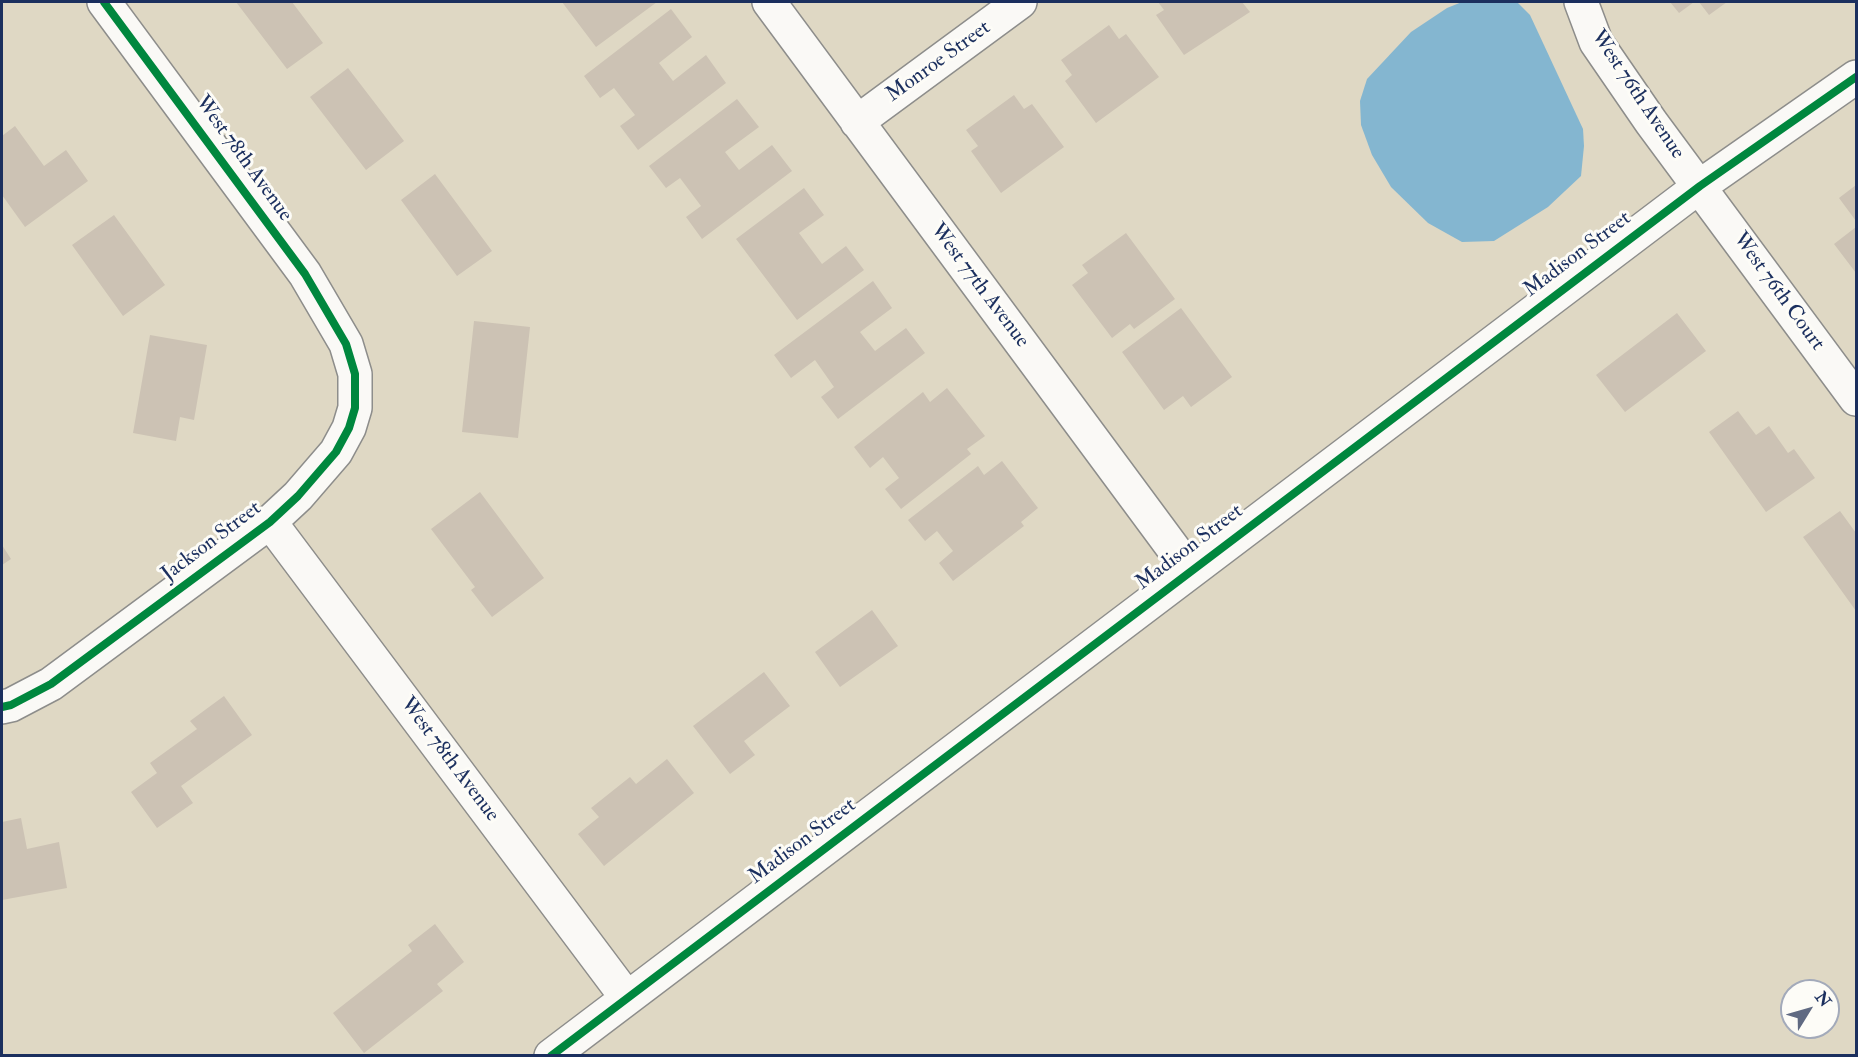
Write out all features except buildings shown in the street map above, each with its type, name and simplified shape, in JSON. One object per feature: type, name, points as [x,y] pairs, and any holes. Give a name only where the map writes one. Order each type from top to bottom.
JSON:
[{"type":"street","name":"West 78th Avenue","points":[[104,2],[305,274],[346,344]]},
{"type":"street","name":"West 77th Avenue","points":[[769,2],[1190,571]]},
{"type":"street","name":"Monroe Street","points":[[857,122],[1020,2]]},
{"type":"street","name":"West 76th Avenue","points":[[1581,2],[1596,42],[1651,122],[1700,186]]},
{"type":"street","name":"Madison Street","points":[[551,1056],[1700,186],[1857,77]]},
{"type":"street","name":"West 76th Court","points":[[1700,186],[1857,399]]},
{"type":"street","name":"Jackson Street","points":[[2,707],[11,705],[51,684],[270,522],[298,496],[336,452],[349,428],[355,408],[355,374],[346,344]]},
{"type":"street","name":"West 78th Avenue","points":[[270,522],[627,998]]},
{"type":"water","points":[[1462,2],[1518,3],[1530,15],[1583,129],[1581,176],[1548,207],[1494,241],[1462,242],[1428,223],[1391,187],[1372,155],[1361,125],[1360,101],[1367,79],[1411,32],[1447,8]]},
{"type":"cycle path","points":[[2,707],[11,705],[51,684],[270,522],[298,496],[336,452],[349,428],[355,408],[355,374],[346,344],[305,274],[104,2]]},
{"type":"cycle path","points":[[551,1056],[1700,186],[1856,77]]}]
